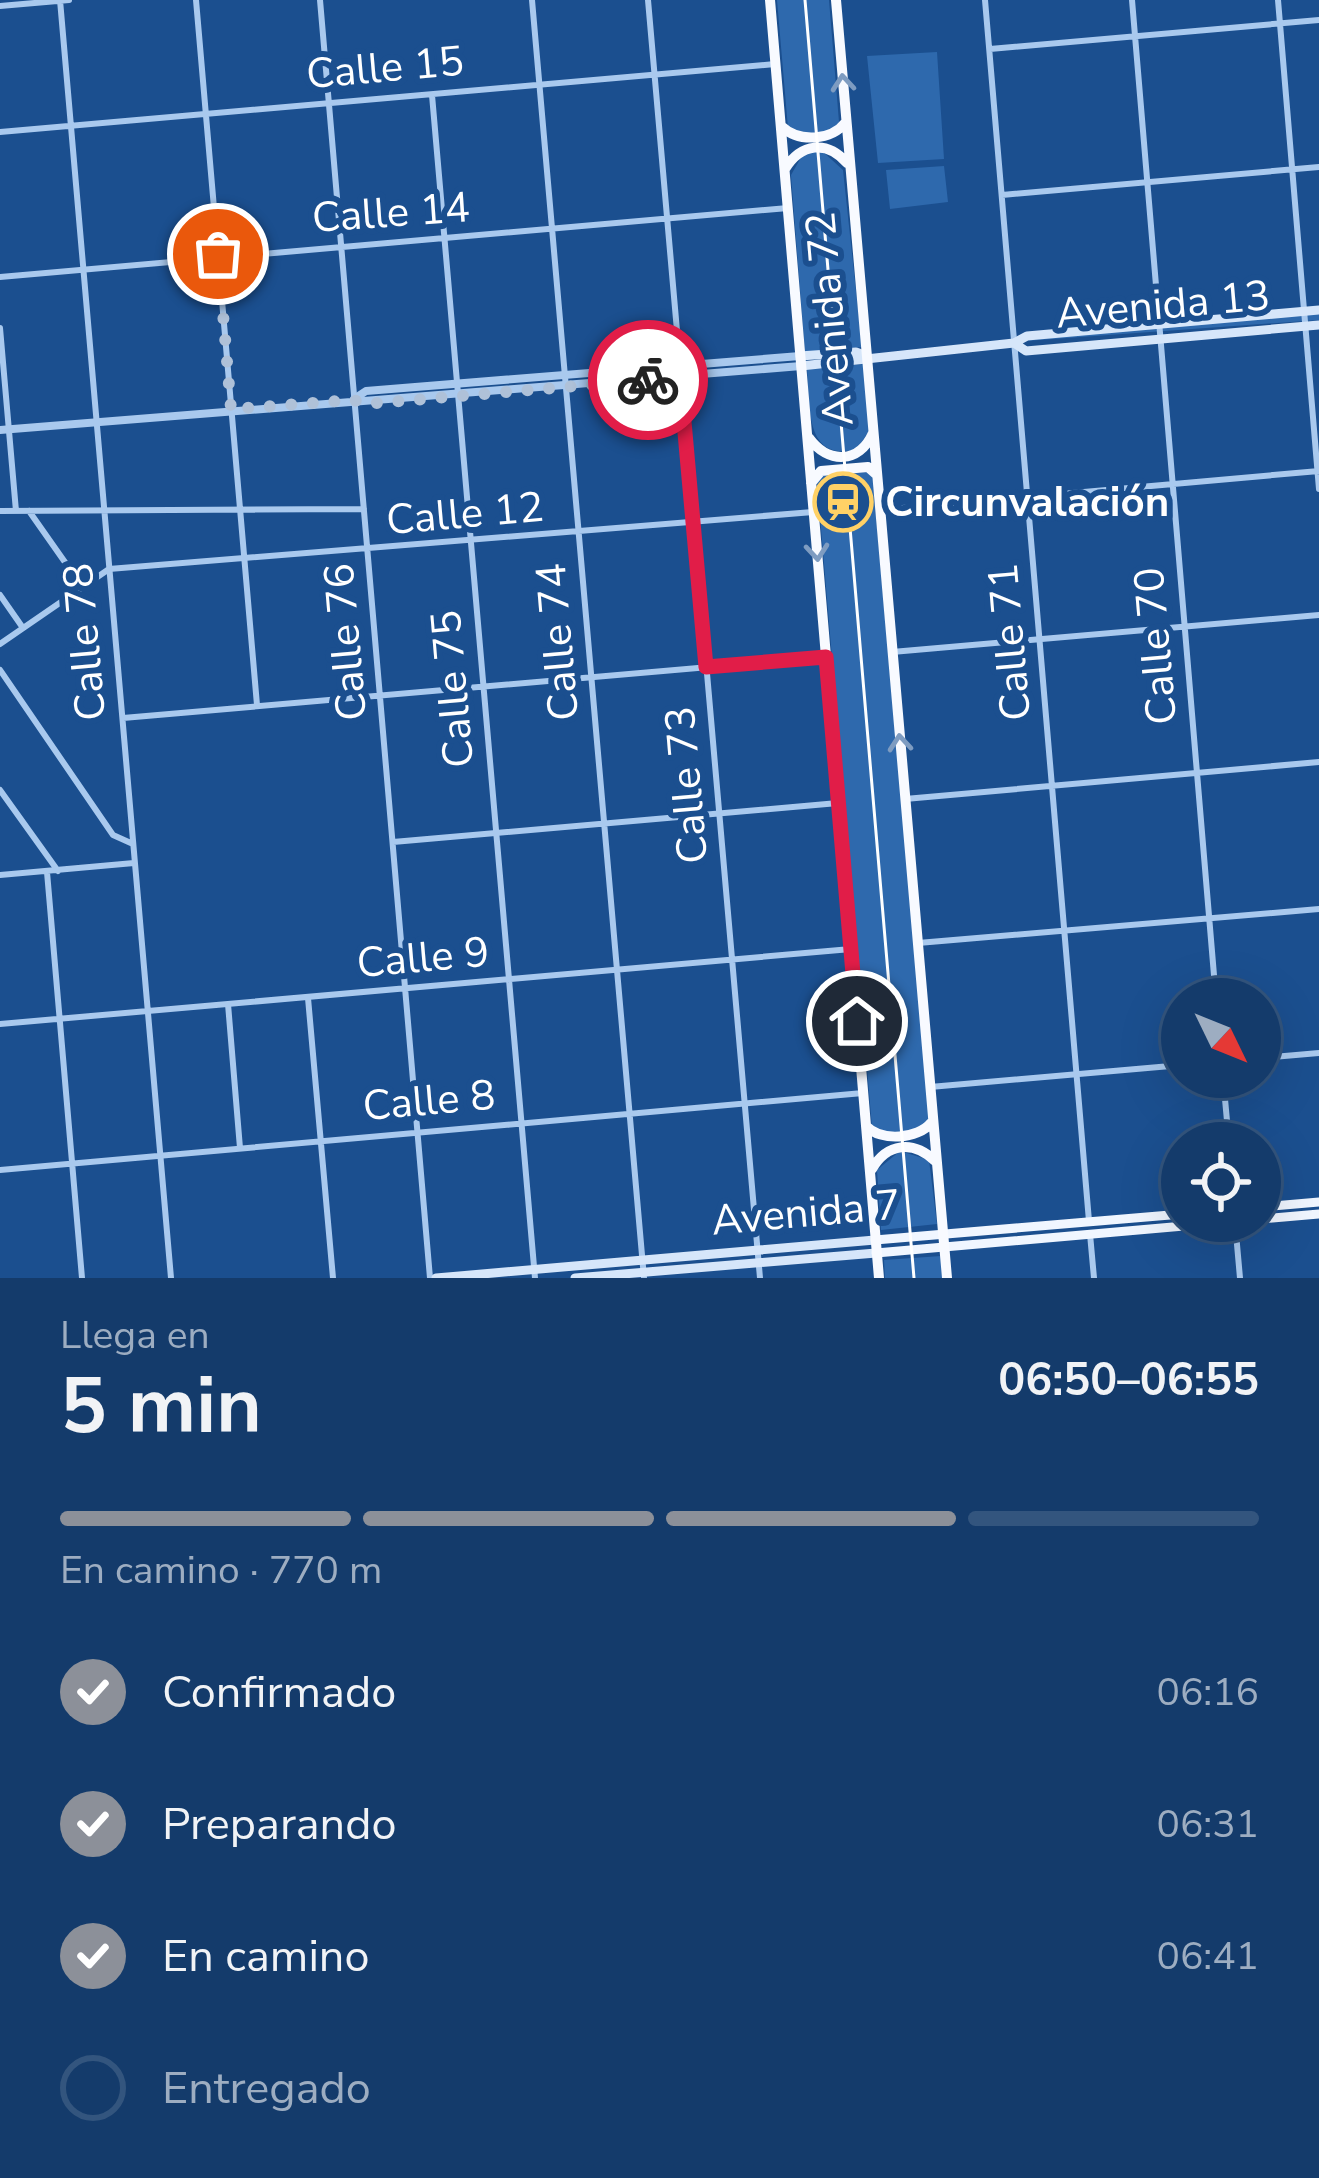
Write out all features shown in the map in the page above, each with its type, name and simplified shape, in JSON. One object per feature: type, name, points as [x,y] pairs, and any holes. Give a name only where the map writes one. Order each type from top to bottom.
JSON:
[{"type":"highway","name":"Avenida 72","points":[[770,0],[879,1278]]},
{"type":"highway","name":"Avenida 72","points":[[836,0],[947,1278]]},
{"type":"highway","points":[[781,127],[797,138],[833,135],[846,122]]},
{"type":"highway","points":[[784,170],[797,153],[817,146],[834,150],[849,166]]},
{"type":"highway","points":[[807,435],[826,455],[844,458],[861,451],[874,432]]},
{"type":"highway","points":[[811,483],[821,471],[864,466],[877,475]]},
{"type":"highway","points":[[866,1126],[881,1136],[902,1135],[929,1129],[933,1119]]},
{"type":"highway","points":[[870,1173],[882,1154],[902,1146],[924,1151],[937,1164]]},
{"type":"main road","name":"Avenida 13","points":[[801,361],[1319,310]]},
{"type":"main road","name":"Avenida 13","points":[[1014,343],[1026,350],[1319,325]]},
{"type":"main road","points":[[1281,1205],[1319,1202]]},
{"type":"main road","points":[[1281,1218],[1319,1214]]},
{"type":"main road","name":"Avenida 7","points":[[944,1241],[1161,1216]]},
{"type":"main road","name":"Avenida 7","points":[[575,1278],[758,1256],[1161,1228]]},
{"type":"main road","name":"Avenida 7","points":[[433,1278],[643,1270]]},
{"type":"street","points":[[0,6],[63,0]]},
{"type":"street","name":"Calle 78","points":[[63,0],[171,1278]]},
{"type":"street","points":[[196,0],[257,705]]},
{"type":"street","name":"Calle 76","points":[[320,0],[433,1278]]},
{"type":"street","name":"Calle 74","points":[[532,0],[643,1270]]},
{"type":"street","name":"Calle 73","points":[[649,0],[760,1278]]},
{"type":"street","name":"Calle 71","points":[[986,0],[1094,1278]]},
{"type":"street","name":"Calle 70","points":[[1132,0],[1214,978]]},
{"type":"street","points":[[1278,0],[1319,489]]},
{"type":"street","points":[[990,50],[1319,20]]},
{"type":"street","name":"Calle 15","points":[[0,132],[776,64]]},
{"type":"street","name":"Calle 75","points":[[432,95],[534,1274]]},
{"type":"street","points":[[1002,195],[1319,166]]},
{"type":"street","name":"Calle 14","points":[[0,278],[218,254],[342,248],[788,208]]},
{"type":"street","points":[[0,328],[4,430],[16,511]]},
{"type":"street","name":"Avenida 13","points":[[353,400],[366,391],[801,361]]},
{"type":"street","name":"Avenida 13","points":[[4,430],[231,409],[353,400],[366,404],[566,387],[680,371]]},
{"type":"street","points":[[880,510],[1318,471]]},
{"type":"street","points":[[0,512],[364,509]]},
{"type":"street","points":[[29,511],[81,585]]},
{"type":"street","name":"Calle 12","points":[[0,644],[109,569],[368,553],[814,512]]},
{"type":"street","points":[[0,595],[23,628]]},
{"type":"street","points":[[892,652],[1319,615]]},
{"type":"street","points":[[123,718],[826,657]]},
{"type":"street","points":[[0,670],[113,835],[133,844]]},
{"type":"street","points":[[905,799],[1319,762]]},
{"type":"street","points":[[0,790],[58,871]]},
{"type":"street","points":[[392,842],[838,803]]},
{"type":"street","points":[[0,875],[134,863]]},
{"type":"street","points":[[47,872],[82,1278]]},
{"type":"street","points":[[918,943],[1319,909]]},
{"type":"street","name":"Calle 9","points":[[0,1024],[850,949]]},
{"type":"street","points":[[308,998],[333,1278]]},
{"type":"street","points":[[228,1004],[240,1148]]},
{"type":"street","points":[[1281,1056],[1319,1053]]},
{"type":"street","points":[[930,1088],[1161,1067]]},
{"type":"street","name":"Calle 8","points":[[0,1170],[863,1093]]},
{"type":"street","points":[[1238,1242],[1240,1278]]},
{"type":"shaded area","points":[[777,0],[829,0],[839,122],[831,132],[796,134],[788,128]]},
{"type":"shaded area","points":[[937,52],[944,159],[878,163],[867,56]]},
{"type":"shaded area","points":[[821,150],[843,170],[862,347],[805,353],[791,175],[803,154]]},
{"type":"shaded area","points":[[944,166],[948,202],[890,209],[886,170]]},
{"type":"shaded area","points":[[1319,313],[1319,320],[1025,341],[1030,338]]},
{"type":"shaded area","points":[[864,364],[869,431],[857,449],[828,448],[819,440],[810,415],[807,369]]},
{"type":"shaded area","points":[[872,472],[930,1122],[923,1130],[880,1133],[872,1127],[817,481],[822,474]]},
{"type":"shaded area","points":[[900,1151],[929,1160],[937,1224],[881,1230],[877,1170]]},
{"type":"shaded area","points":[[941,1256],[942,1278],[885,1278],[884,1260]]},
{"type":"tram line","points":[[805,0],[914,1278]]},
{"type":"way so far","points":[[218,254],[231,409],[353,400],[366,404],[648,380]]},
{"type":"place","name":"Circunvalación","points":[[843,502]]},
{"type":"route","points":[[648,380],[680,377],[706,667],[826,657],[857,1021]]}]
